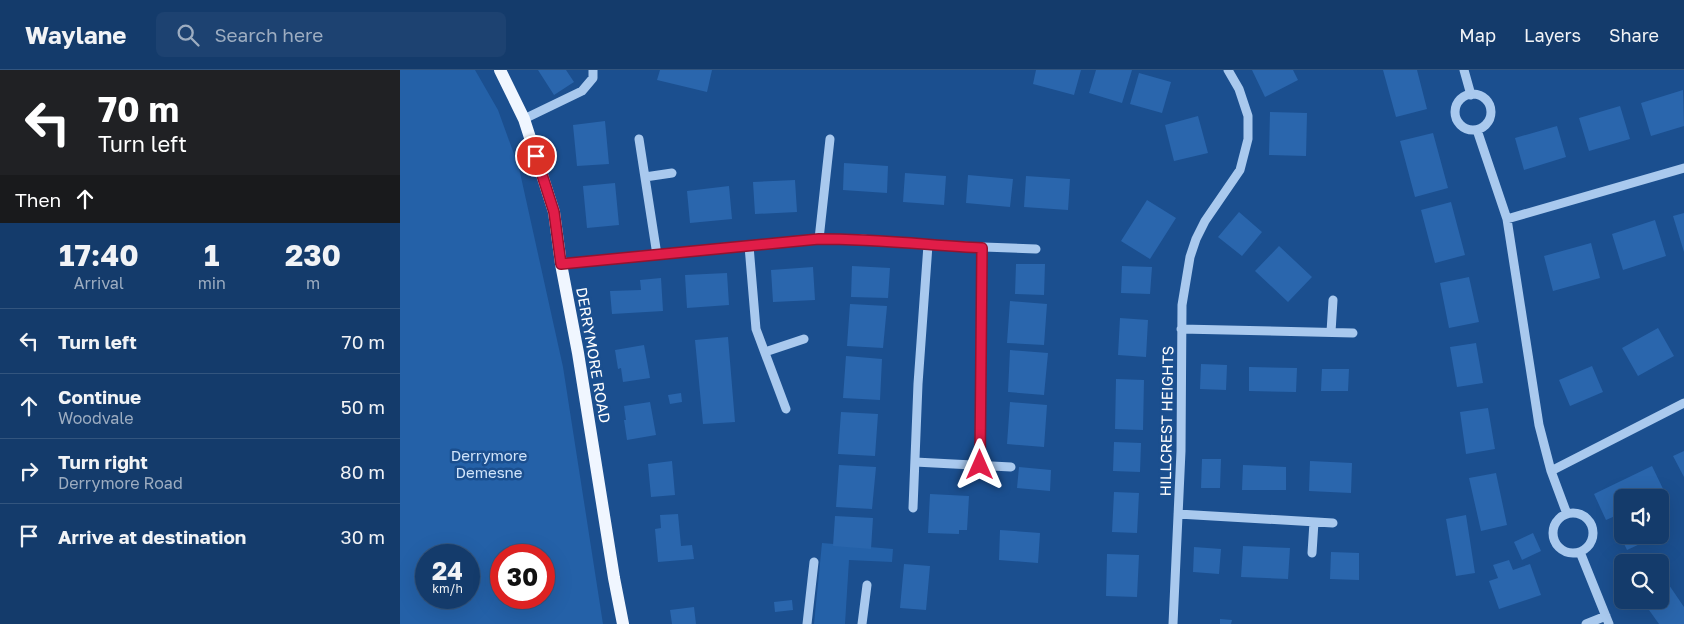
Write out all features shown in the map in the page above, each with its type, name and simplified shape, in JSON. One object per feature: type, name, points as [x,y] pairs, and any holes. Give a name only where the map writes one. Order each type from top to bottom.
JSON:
[{"type":"main road","name":"DERRYMORE ROAD","points":[[500,70],[524,119],[554,212],[561,264],[578,353],[623,624]]},
{"type":"street","points":[[524,119],[582,91],[593,78],[593,70]]},
{"type":"street","name":"HILLCREST HEIGHTS","points":[[1172,624],[1181,451],[1182,305],[1190,257],[1205,221],[1240,170],[1248,139],[1248,116],[1239,89],[1228,70]]},
{"type":"street","points":[[1464,70],[1471,95]]},
{"type":"street","points":[[1471,95],[1482,97],[1490,106],[1490,118],[1487,124],[1477,130],[1461,126],[1455,115],[1457,104],[1465,96],[1471,95]]},
{"type":"street","points":[[1477,130],[1507,219],[1539,425],[1551,471],[1567,514]]},
{"type":"street","points":[[639,139],[657,254]]},
{"type":"street","points":[[819,239],[830,139]]},
{"type":"street","points":[[1507,219],[1684,168]]},
{"type":"street","points":[[645,177],[672,173]]},
{"type":"street","points":[[561,264],[819,239],[862,239],[928,245],[1036,249]]},
{"type":"street","points":[[913,508],[928,245]]},
{"type":"street","points":[[749,246],[756,329],[786,409]]},
{"type":"street","points":[[980,465],[982,248]]},
{"type":"street","points":[[1332,300],[1332,332]]},
{"type":"street","name":"HILLCREST HEIGHTS","points":[[1181,329],[1353,333]]},
{"type":"street","points":[[765,352],[804,339]]},
{"type":"street","points":[[1551,471],[1684,403]]},
{"type":"street","points":[[915,462],[1010,467]]},
{"type":"street","name":"HILLCREST HEIGHTS","points":[[1178,514],[1333,523]]},
{"type":"street","points":[[1567,514],[1581,515],[1591,524],[1592,537],[1590,543],[1580,552],[1567,552],[1557,545],[1554,539],[1553,533],[1557,521],[1567,514]]},
{"type":"street","points":[[1312,553],[1314,522]]},
{"type":"street","points":[[1580,552],[1607,620],[1586,624]]},
{"type":"street","points":[[807,624],[814,562]]},
{"type":"street","points":[[862,624],[867,585]]},
{"type":"green space","name":"Derrymore Demesne","points":[[400,70],[475,70],[498,110],[519,168],[563,367],[603,624],[400,624]]},
{"type":"green space","points":[[822,543],[893,549],[892,562],[849,560],[845,624],[814,624]]},
{"type":"building","points":[[538,70],[566,70],[574,82],[554,95]]},
{"type":"building","points":[[660,70],[712,70],[707,92],[657,80]]},
{"type":"building","points":[[1036,70],[1081,70],[1074,95],[1033,84]]},
{"type":"building","points":[[1096,70],[1132,70],[1122,103],[1089,93]]},
{"type":"building","points":[[1252,70],[1293,70],[1298,80],[1265,97]]},
{"type":"building","points":[[1383,70],[1417,70],[1427,109],[1396,117]]},
{"type":"building","points":[[1139,73],[1171,82],[1162,113],[1130,104]]},
{"type":"building","points":[[1683,90],[1684,126],[1651,136],[1641,103]]},
{"type":"building","points":[[1620,106],[1630,139],[1589,151],[1579,118]]},
{"type":"building","points":[[1270,112],[1307,113],[1306,156],[1269,155]]},
{"type":"building","points":[[1198,116],[1208,153],[1174,161],[1165,125]]},
{"type":"building","points":[[605,121],[609,164],[577,166],[573,125]]},
{"type":"building","points":[[1557,126],[1566,157],[1524,170],[1515,138]]},
{"type":"building","points":[[1433,133],[1448,188],[1415,197],[1400,141]]},
{"type":"building","points":[[844,163],[888,166],[887,193],[843,190]]},
{"type":"building","points":[[905,173],[946,176],[944,205],[903,202]]},
{"type":"building","points":[[968,175],[1013,179],[1010,207],[966,203]]},
{"type":"building","points":[[1026,176],[1070,179],[1068,210],[1024,207]]},
{"type":"building","points":[[795,180],[797,212],[755,214],[753,182]]},
{"type":"building","points":[[615,183],[619,225],[587,228],[583,186]]},
{"type":"building","points":[[729,186],[732,219],[690,223],[687,191]]},
{"type":"building","points":[[1147,200],[1176,218],[1150,259],[1121,241]]},
{"type":"building","points":[[1451,202],[1465,255],[1435,263],[1421,210]]},
{"type":"building","points":[[1239,212],[1262,232],[1242,256],[1218,237]]},
{"type":"building","points":[[1684,213],[1684,252],[1673,216]]},
{"type":"building","points":[[1655,220],[1666,256],[1623,270],[1612,234]]},
{"type":"building","points":[[1591,243],[1600,278],[1553,291],[1544,256]]},
{"type":"building","points":[[1279,246],[1312,277],[1288,302],[1255,271]]},
{"type":"building","points":[[1016,264],[1045,264],[1044,295],[1015,294]]},
{"type":"building","points":[[852,266],[890,268],[888,298],[851,297]]},
{"type":"building","points":[[1122,266],[1152,267],[1150,294],[1121,293]]},
{"type":"building","points":[[813,267],[815,300],[773,302],[771,270]]},
{"type":"building","points":[[727,273],[729,305],[687,308],[685,275]]},
{"type":"building","points":[[1469,277],[1479,322],[1449,328],[1440,283]]},
{"type":"building","points":[[661,278],[663,311],[612,314],[610,291],[641,290],[640,280]]},
{"type":"building","points":[[1010,301],[1047,304],[1044,345],[1007,343]]},
{"type":"building","points":[[850,304],[887,306],[883,348],[847,346]]},
{"type":"building","points":[[1120,318],[1148,320],[1146,357],[1118,355]]},
{"type":"building","points":[[1658,328],[1674,356],[1638,376],[1622,348]]},
{"type":"building","points":[[728,337],[735,422],[703,424],[695,340]]},
{"type":"building","points":[[1476,343],[1483,383],[1457,387],[1450,347]]},
{"type":"building","points":[[644,345],[650,378],[623,382],[621,368],[618,369],[615,350]]},
{"type":"building","points":[[1010,350],[1048,353],[1044,395],[1008,392]]},
{"type":"building","points":[[846,356],[882,359],[880,400],[843,398]]},
{"type":"building","points":[[1201,364],[1227,365],[1226,390],[1200,389]]},
{"type":"building","points":[[1592,366],[1603,392],[1570,406],[1559,380]]},
{"type":"building","points":[[1249,367],[1297,368],[1296,392],[1249,391]]},
{"type":"building","points":[[1322,369],[1349,369],[1348,391],[1321,391]]},
{"type":"building","points":[[1116,379],[1144,380],[1143,430],[1115,429]]},
{"type":"building","points":[[681,393],[682,402],[670,404],[668,395]]},
{"type":"building","points":[[650,402],[656,435],[627,440],[624,406]]},
{"type":"building","points":[[1010,402],[1047,405],[1044,447],[1007,444]]},
{"type":"building","points":[[1488,408],[1495,449],[1466,454],[1460,412]]},
{"type":"building","points":[[841,412],[878,414],[875,456],[838,454]]},
{"type":"building","points":[[1114,442],[1141,443],[1140,472],[1113,471]]},
{"type":"building","points":[[1684,451],[1684,477],[1673,456]]},
{"type":"building","points":[[1202,459],[1221,459],[1220,488],[1201,488]]},
{"type":"building","points":[[672,461],[675,495],[651,497],[648,464]]},
{"type":"building","points":[[1310,461],[1352,463],[1351,493],[1309,491]]},
{"type":"building","points":[[839,465],[876,467],[872,509],[836,507]]},
{"type":"building","points":[[1243,465],[1286,467],[1286,490],[1242,490]]},
{"type":"building","points":[[1652,466],[1663,489],[1614,489],[1614,516],[1606,520],[1594,494]]},
{"type":"building","points":[[1019,467],[1051,470],[1050,491],[1017,488]]},
{"type":"building","points":[[1496,473],[1507,525],[1481,531],[1469,478]]},
{"type":"building","points":[[1114,492],[1139,493],[1137,533],[1112,532]]},
{"type":"building","points":[[930,494],[969,496],[967,530],[959,530],[959,534],[928,533]]},
{"type":"building","points":[[678,514],[681,546],[692,545],[694,559],[658,562],[655,529],[661,528],[660,515]]},
{"type":"building","points":[[1466,515],[1475,573],[1456,576],[1446,519]]},
{"type":"building","points":[[835,516],[873,518],[871,549],[833,546]]},
{"type":"building","points":[[1000,530],[1040,533],[1038,563],[999,560]]},
{"type":"building","points":[[1533,533],[1541,551],[1522,560],[1514,542]]},
{"type":"building","points":[[1624,544],[1640,544],[1627,550]]},
{"type":"building","points":[[1243,546],[1290,548],[1288,579],[1241,577]]},
{"type":"building","points":[[1194,547],[1221,549],[1219,574],[1193,572]]},
{"type":"building","points":[[1331,552],[1359,553],[1359,580],[1330,579]]},
{"type":"building","points":[[1107,554],[1139,555],[1137,597],[1106,596]]},
{"type":"building","points":[[1509,560],[1513,570],[1530,564],[1541,595],[1499,609],[1489,581],[1498,578],[1493,565]]},
{"type":"building","points":[[904,564],[930,566],[926,610],[900,608]]},
{"type":"building","points":[[1669,585],[1684,607],[1684,624],[1659,624],[1648,609],[1669,609]]},
{"type":"building","points":[[792,600],[793,610],[775,612],[774,602]]},
{"type":"building","points":[[694,607],[696,624],[672,624],[670,610]]},
{"type":"building","points":[[1220,619],[1232,620],[1231,624],[1220,624]]},
{"type":"route","points":[[536,156],[554,212],[561,264],[819,239],[862,239],[982,248],[980,465]]}]
